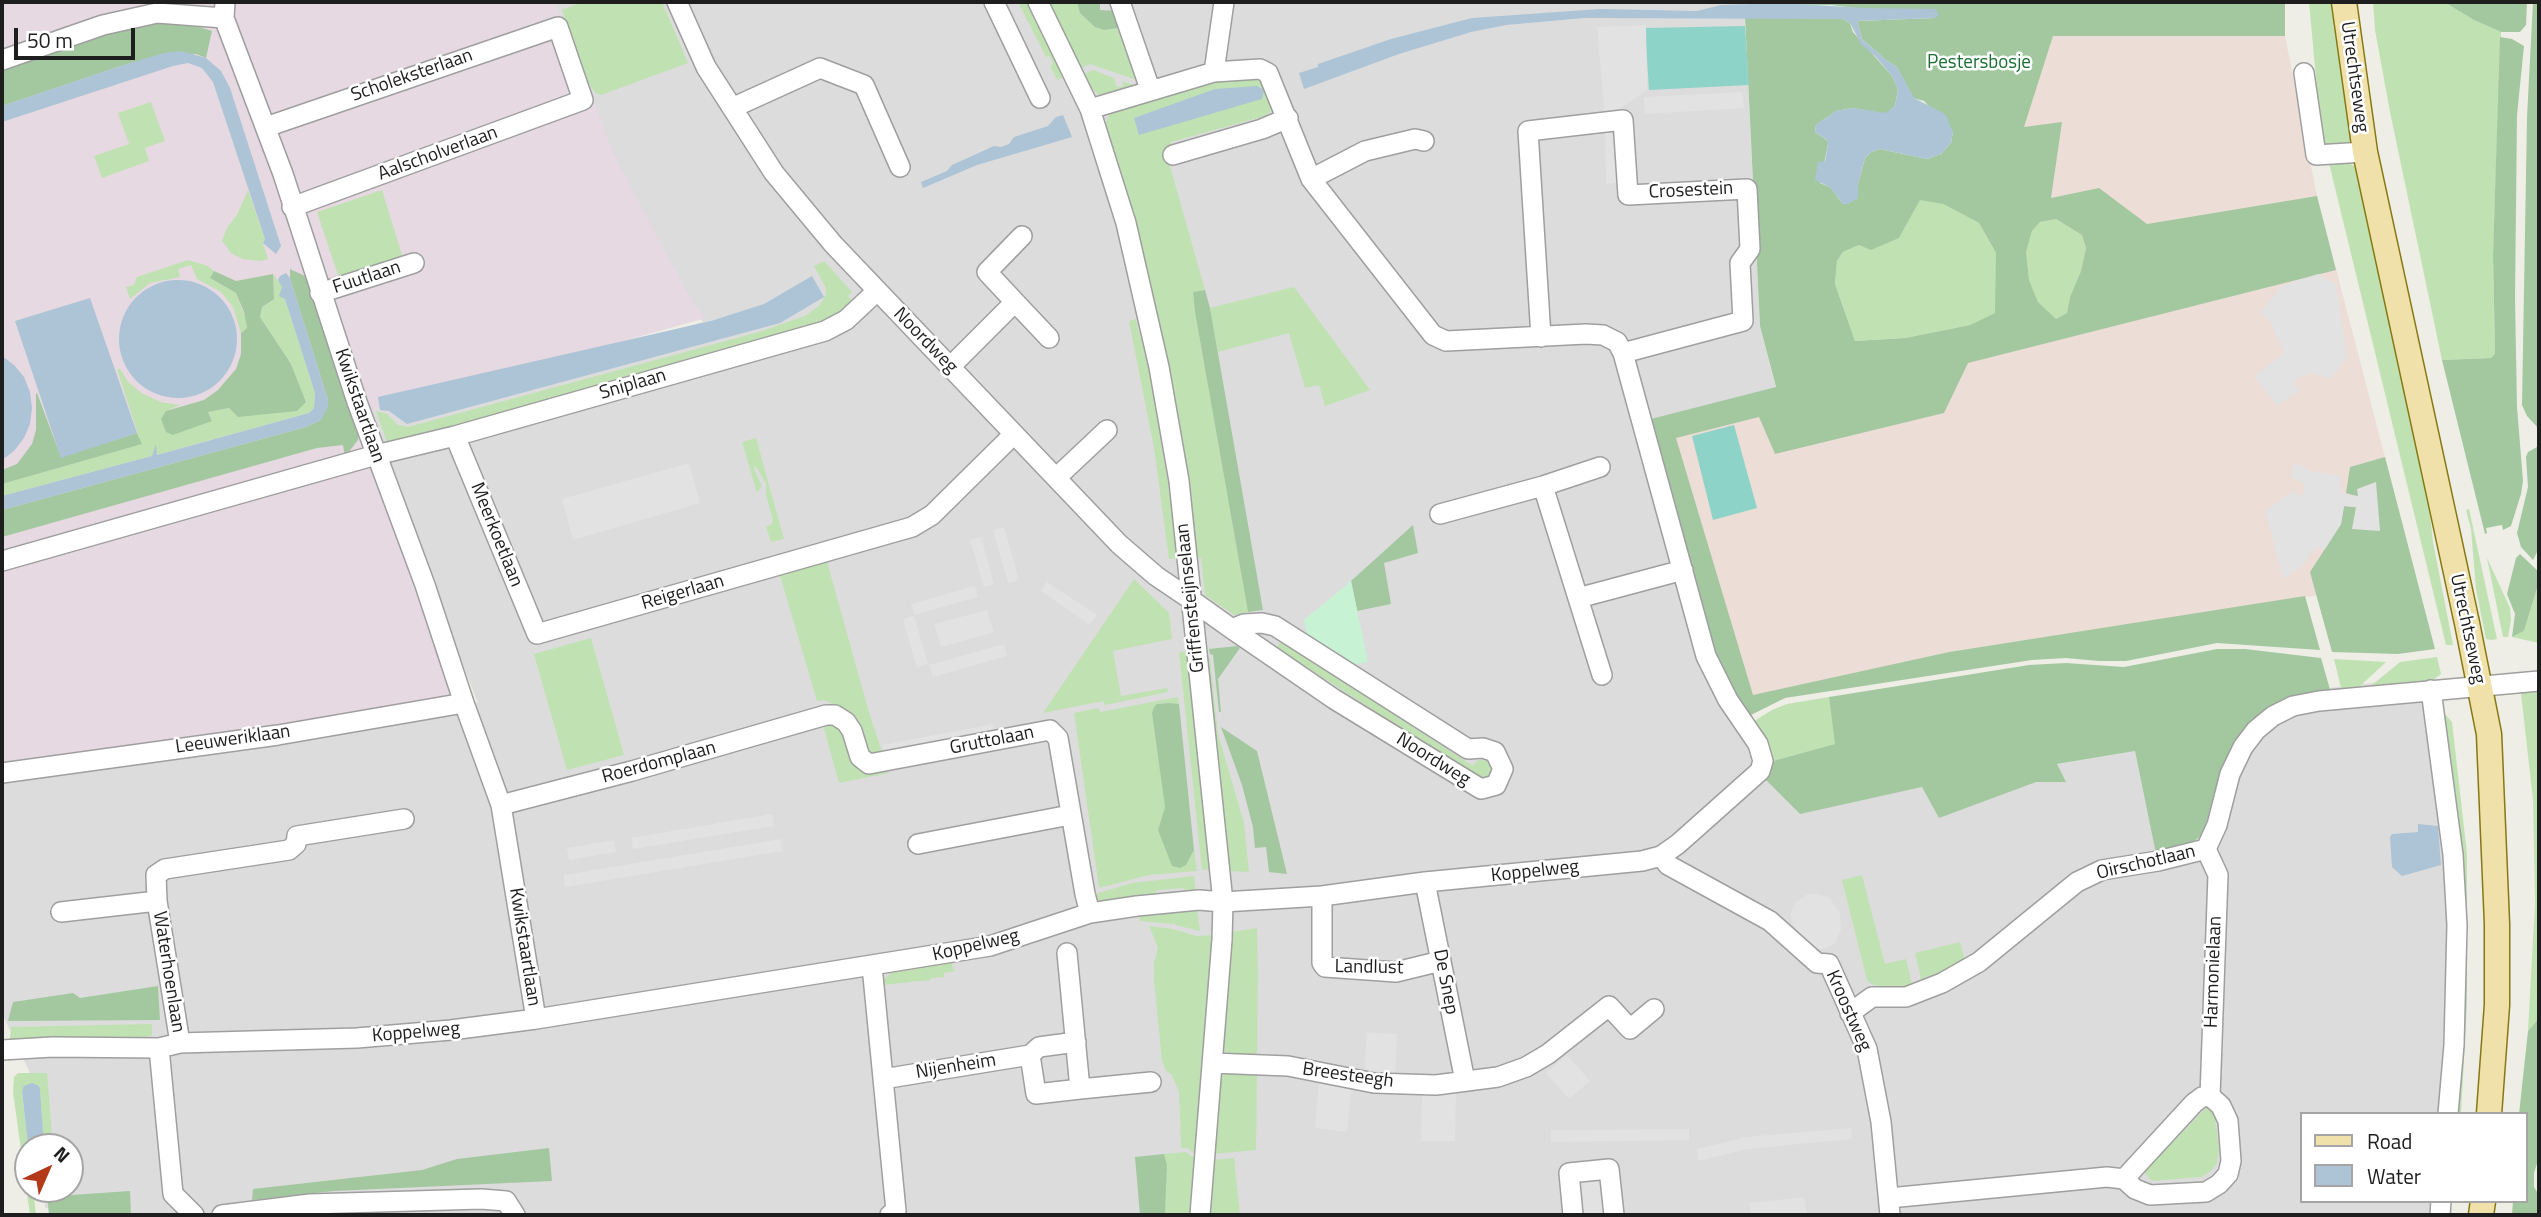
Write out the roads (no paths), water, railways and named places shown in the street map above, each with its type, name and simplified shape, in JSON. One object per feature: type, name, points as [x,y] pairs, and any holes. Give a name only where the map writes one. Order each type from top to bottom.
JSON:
[{"type":"main road","name":"Utrechtseweg","points":[[2344,2],[2365,152],[2489,734],[2497,924],[2497,1005],[2489,1112]]},
{"type":"street","name":"Noordweg","points":[[677,2],[706,67],[774,173],[833,244],[1119,544],[1156,576],[1190,599],[1232,629],[1334,699],[1480,789],[1496,785],[1503,769],[1495,752],[1483,748],[1468,749],[1275,626],[1262,623],[1244,624],[1232,629]]},
{"type":"street","points":[[994,2],[1041,98]]},
{"type":"street","name":"Griffensteijnselaan","points":[[1038,2],[1090,109],[1126,223],[1158,367],[1179,481],[1223,902],[1200,1215]]},
{"type":"street","points":[[1120,2],[1150,89]]},
{"type":"street","points":[[1214,72],[1224,2]]},
{"type":"street","name":"Kwikstaartlaan","points":[[2,60],[103,25],[157,13],[225,10],[376,455],[425,585],[501,805],[537,1019]]},
{"type":"street","name":"Scholeksterlaan","points":[[266,127],[558,27]]},
{"type":"street","name":"Aalscholverlaan","points":[[292,207],[583,100],[558,27]]},
{"type":"street","points":[[732,108],[820,68],[864,85],[901,167]]},
{"type":"street","points":[[1090,109],[1214,72],[1259,69],[1268,73],[1289,118],[1299,153],[1311,178],[1433,335],[1446,341],[1586,334],[1603,335],[1617,342],[1623,353],[1683,570],[1578,598]]},
{"type":"street","name":"Utrechtseweg","points":[[2304,73],[2316,155],[2365,152]]},
{"type":"street","points":[[1173,155],[1262,129],[1289,118]]},
{"type":"street","name":"Crosestein","points":[[1541,337],[1528,131],[1623,120],[1628,195],[1747,188],[1750,249],[1740,263],[1743,321],[1623,353]]},
{"type":"street","points":[[1311,178],[1365,151],[1415,139],[1424,141]]},
{"type":"street","points":[[1022,236],[987,272],[1049,338]]},
{"type":"street","name":"Fuutlaan","points":[[320,293],[414,263]]},
{"type":"street","name":"Sniplaan","points":[[376,455],[455,436],[825,331],[846,320],[877,291]]},
{"type":"street","points":[[950,367],[1016,302]]},
{"type":"street","points":[[1056,478],[1107,430]]},
{"type":"street","name":"Reigerlaan","points":[[537,634],[896,533],[923,522],[1014,434]]},
{"type":"street","name":"Meerkoetlaan","points":[[455,436],[537,634]]},
{"type":"street","points":[[2,561],[376,455]]},
{"type":"street","points":[[1440,514],[1543,486],[1600,467]]},
{"type":"street","points":[[1543,486],[1602,675]]},
{"type":"street","name":"Koppelweg","points":[[2,1050],[51,1046],[159,1048],[180,1043],[357,1038],[451,1030],[537,1019],[990,946],[1090,913],[1187,901],[1223,902],[1322,896],[1642,861],[1661,856],[1760,771],[1763,761],[1758,744],[1728,700],[1706,656],[1683,570]]},
{"type":"street","name":"Oirschotlaan","points":[[1850,1013],[1872,997],[1906,997],[1942,983],[1979,962],[2077,881],[2102,870],[2158,861],[2206,849],[2217,825],[2230,774],[2243,747],[2256,730],[2273,716],[2293,706],[2319,701],[2539,681]]},
{"type":"street","points":[[2431,690],[2452,842],[2457,925],[2454,1045],[2448,1112]]},
{"type":"street","name":"Leeuweriklaan","points":[[2,773],[278,735],[464,702]]},
{"type":"street","name":"Gruttolaan","points":[[816,719],[835,715],[846,722],[852,731],[860,757],[869,764],[1050,730],[1058,738],[1090,913]]},
{"type":"street","name":"Roerdomplaan","points":[[501,805],[816,719]]},
{"type":"street","points":[[918,844],[1070,815]]},
{"type":"street","name":"Waterhoenlaan","points":[[180,1043],[157,901],[156,875],[165,869],[289,850],[296,844],[297,836],[404,819]]},
{"type":"street","name":"Harmonielaan","points":[[2206,849],[2218,875],[2210,1096]]},
{"type":"street","name":"Kroostweg","points":[[1661,856],[1668,865],[1770,921],[1817,963],[1829,964],[1867,1049],[1881,1122],[1890,1207]]},
{"type":"street","name":"De Snep","points":[[1425,883],[1465,1081]]},
{"type":"street","name":"Landlust","points":[[1322,896],[1322,963],[1325,967],[1396,972],[1441,961]]},
{"type":"street","name":"Waterhoenlaan","points":[[61,912],[157,901]]},
{"type":"street","points":[[1067,953],[1080,1089]]},
{"type":"street","points":[[872,966],[896,1211],[890,1215]]},
{"type":"street","name":"Breesteegh","points":[[1212,1063],[1288,1066],[1374,1083],[1436,1085],[1498,1077],[1526,1067],[1548,1054],[1609,1006],[1630,1029],[1654,1009]]},
{"type":"street","name":"Nijenheim","points":[[883,1079],[1030,1055],[1039,1047],[1076,1042]]},
{"type":"street","points":[[159,1048],[173,1194],[194,1215]]},
{"type":"street","points":[[1030,1055],[1036,1094],[1151,1082]]},
{"type":"street","points":[[1890,1207],[2107,1177],[2124,1178],[2135,1189],[2151,1195],[2206,1192],[2228,1174],[2231,1161],[2228,1121],[2221,1106],[2210,1096],[2202,1097],[2193,1103],[2124,1178]]},
{"type":"street","points":[[1573,1215],[1569,1172],[1609,1169],[1614,1215]]},
{"type":"street","points":[[222,1215],[310,1203],[481,1199],[506,1201],[515,1215]]},
{"type":"water","points":[[1783,3],[1936,9],[1939,15],[1935,18],[1857,21],[1862,39],[1897,67],[1914,98],[1945,114],[1953,132],[1951,143],[1941,154],[1927,159],[1880,149],[1871,152],[1865,158],[1858,184],[1858,198],[1848,204],[1843,204],[1830,187],[1815,180],[1818,162],[1825,161],[1828,144],[1827,140],[1815,132],[1816,125],[1836,111],[1853,108],[1886,113],[1895,106],[1898,89],[1892,76],[1861,44],[1850,23],[1843,19],[1584,18],[1506,25],[1471,32],[1399,54],[1304,89],[1299,73],[1391,39],[1472,18],[1600,9],[1697,11],[1721,5]]},
{"type":"water","points":[[181,51],[206,58],[221,71],[230,88],[281,246],[276,254],[263,243],[265,239],[213,82],[202,68],[188,63],[173,66],[2,122],[2,106],[130,63]]},
{"type":"water","points":[[1257,86],[1264,90],[1262,99],[1139,135],[1134,118],[1215,89]]},
{"type":"water","points":[[1063,115],[1072,137],[977,165],[923,188],[921,182],[947,171],[952,165],[994,146],[1009,144],[1014,137],[1048,126],[1056,117]]},
{"type":"water","points":[[286,273],[290,278],[328,400],[328,407],[321,420],[306,427],[2,510],[2,496],[152,456],[156,444],[157,455],[309,413],[314,408],[315,393],[285,299],[279,296],[282,287],[278,280]]},
{"type":"water","points":[[812,276],[824,297],[780,323],[407,424],[389,411],[380,410],[378,397],[711,321],[764,304]]},
{"type":"water","points":[[178,280],[201,284],[220,297],[233,316],[237,339],[233,362],[220,381],[201,394],[178,398],[155,394],[136,381],[123,362],[119,339],[123,316],[136,297],[155,284]]},
{"type":"water","points":[[90,298],[137,433],[61,458],[15,321]]},
{"type":"water","points":[[2,356],[24,377],[32,408],[30,424],[24,438],[14,451],[2,460]]},
{"type":"water","points":[[2418,824],[2438,826],[2441,865],[2402,876],[2392,867],[2390,837],[2392,834],[2418,832]]},
{"type":"water","points":[[32,1083],[39,1086],[43,1133],[26,1133],[22,1091],[24,1086]]},
{"type":"park label","name":"Pestersbosje","points":[[1979,63]]}]
